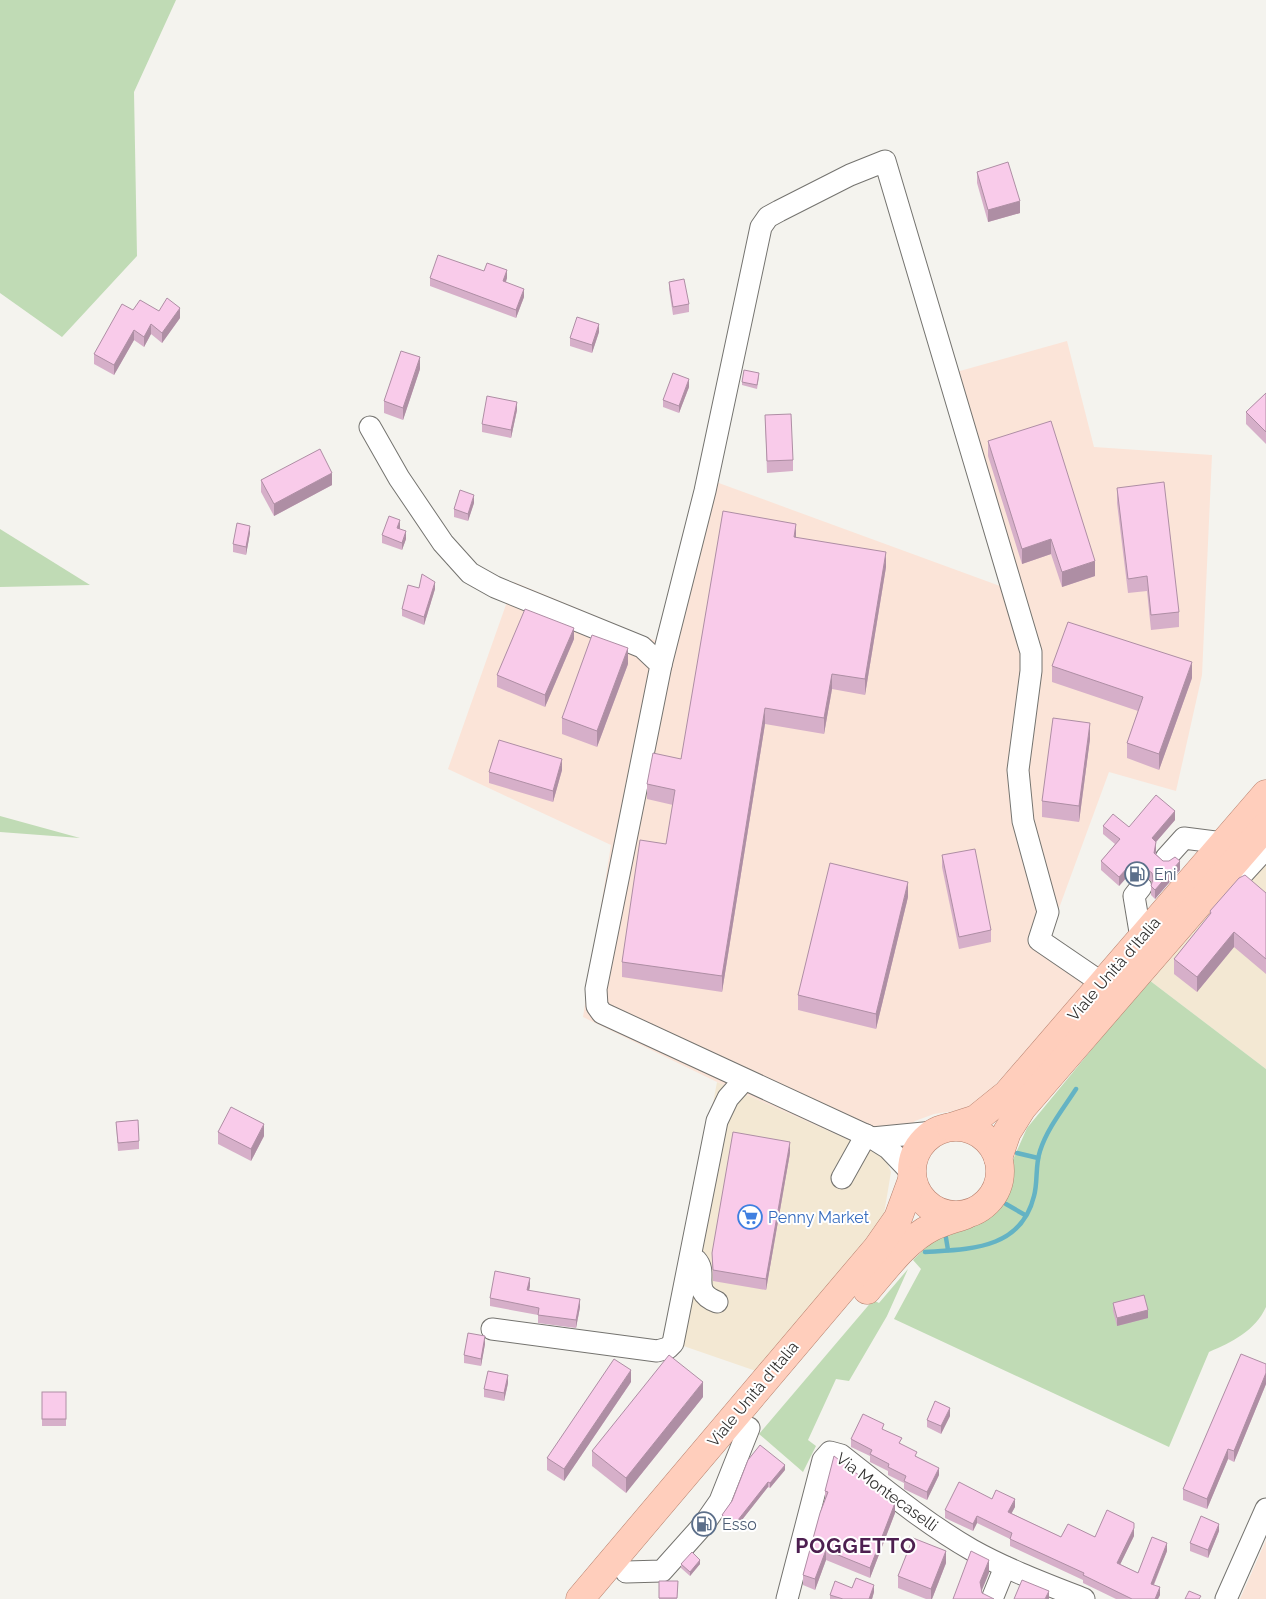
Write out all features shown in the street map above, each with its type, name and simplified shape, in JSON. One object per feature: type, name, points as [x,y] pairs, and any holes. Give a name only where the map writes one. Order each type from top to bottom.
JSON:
[{"type":"main road","name":"Viale Unità d'Italia","points":[[580,1599],[877,1248],[898,1218],[912,1176],[917,1149],[942,1130],[976,1119],[997,1104],[1266,794]]},
{"type":"main road","name":"Viale Unità d'Italia","points":[[603,1599],[892,1260],[931,1227],[965,1215],[984,1205],[997,1188],[1000,1174],[998,1158],[1007,1132],[1022,1108],[1266,826]]},
{"type":"main road","points":[[942,1130],[966,1128],[980,1134],[991,1145],[998,1158]]},
{"type":"main road","points":[[912,1176],[917,1193],[926,1204],[937,1212],[951,1216],[965,1215]]},
{"type":"street","points":[[912,1176],[888,1148],[869,1136],[608,1018],[597,1006],[595,998],[661,665],[705,491],[761,227],[768,217],[779,211],[850,175],[885,161],[1031,652],[1031,671],[1018,770],[1024,821],[1048,912],[1039,940],[1102,983]]},
{"type":"street","points":[[370,427],[399,478],[438,535],[470,573],[495,587],[642,647],[661,665]]},
{"type":"street","points":[[1166,858],[1184,838],[1223,843]]},
{"type":"street","points":[[1213,888],[1237,880],[1266,848]]},
{"type":"street","points":[[1141,887],[1134,896],[1141,938]]},
{"type":"street","points":[[492,1329],[663,1350],[673,1343],[676,1337],[717,1121],[728,1098],[744,1080]]},
{"type":"street","points":[[869,1136],[942,1130]]},
{"type":"street","points":[[842,1178],[869,1136]]},
{"type":"street","points":[[691,1259],[699,1264],[701,1291],[708,1299],[717,1302]]},
{"type":"street","name":"Via Montecaselli","points":[[787,1599],[822,1460],[830,1452],[841,1456],[919,1516],[972,1550],[1060,1595],[1084,1599]]},
{"type":"street","points":[[1226,1599],[1266,1509]]},
{"type":"street","points":[[992,1599],[1005,1567]]},
{"type":"shaded area","points":[[1067,341],[1094,447],[1212,455],[1202,675],[1176,791],[1109,772],[1051,930],[1053,939],[1101,968],[974,1108],[934,1114],[915,1121],[884,1155],[717,1082],[583,1017],[611,845],[448,769],[514,582],[666,645],[716,482],[1000,586],[942,376]]},
{"type":"shaded area","points":[[1266,843],[1266,1069],[1149,980]]},
{"type":"shaded area","points":[[717,1082],[884,1155],[891,1172],[884,1214],[843,1270],[756,1371],[669,1341]]},
{"type":"shaded area","points":[[1266,1540],[1266,1599],[1240,1599]]},
{"type":"green space","points":[[0,0],[176,0],[134,92],[137,256],[62,337],[0,293]]},
{"type":"green space","points":[[0,529],[90,585],[0,587]]},
{"type":"green space","points":[[0,816],[80,838],[0,832]]},
{"type":"green space","points":[[1149,980],[1266,1069],[1266,1307],[1256,1323],[1242,1335],[1209,1352],[1169,1447],[894,1319],[921,1269],[913,1260],[945,1229],[964,1224],[982,1214],[996,1198],[1027,1128]]},
{"type":"green space","points":[[908,1269],[887,1316],[849,1381],[836,1379],[808,1440],[816,1446],[803,1472],[759,1434],[873,1300],[879,1303]]},
{"type":"building","points":[[1008,162],[1020,201],[988,210],[977,172]]},
{"type":"building","points":[[438,255],[484,271],[487,263],[507,270],[503,281],[524,289],[516,310],[430,278]]},
{"type":"building","points":[[684,279],[689,304],[673,307],[669,282]]},
{"type":"building","points":[[167,298],[180,308],[162,333],[151,324],[144,337],[134,330],[114,365],[94,354],[122,304],[133,310],[140,300],[159,311]]},
{"type":"building","points":[[577,317],[599,324],[592,345],[570,338]]},
{"type":"building","points":[[401,351],[420,357],[403,408],[384,401]]},
{"type":"building","points":[[744,370],[759,373],[757,385],[742,382]]},
{"type":"building","points":[[673,373],[689,379],[679,406],[663,400]]},
{"type":"building","points":[[1266,393],[1266,432],[1246,412]]},
{"type":"building","points":[[487,396],[517,402],[511,430],[482,424]]},
{"type":"building","points":[[791,414],[793,460],[767,461],[765,415]]},
{"type":"building","points":[[1051,421],[1095,561],[1062,572],[1051,539],[1022,549],[988,441]]},
{"type":"building","points":[[320,449],[332,473],[274,504],[261,480]]},
{"type":"building","points":[[1164,482],[1179,612],[1151,615],[1147,576],[1128,579],[1117,488]]},
{"type":"building","points":[[460,490],[474,495],[468,514],[454,509]]},
{"type":"building","points":[[723,511],[796,524],[794,537],[886,552],[865,679],[832,674],[824,718],[765,708],[722,976],[622,962],[640,840],[666,844],[675,790],[647,784],[653,753],[681,759]]},
{"type":"building","points":[[389,516],[400,520],[397,528],[406,531],[402,543],[382,535]]},
{"type":"building","points":[[237,523],[250,526],[246,547],[233,544]]},
{"type":"building","points":[[422,574],[435,582],[424,617],[402,609],[408,585],[419,588]]},
{"type":"building","points":[[525,609],[574,628],[545,695],[497,675]]},
{"type":"building","points":[[1068,622],[1192,662],[1159,754],[1127,743],[1143,697],[1052,666]]},
{"type":"building","points":[[592,635],[628,648],[597,731],[562,718]]},
{"type":"building","points":[[1053,718],[1090,723],[1079,806],[1042,801]]},
{"type":"building","points":[[499,740],[562,759],[553,791],[489,772]]},
{"type":"building","points":[[1156,795],[1175,811],[1152,838],[1156,842],[1154,853],[1163,861],[1169,861],[1175,857],[1180,861],[1155,890],[1151,886],[1152,873],[1143,866],[1131,870],[1128,867],[1119,877],[1101,861],[1120,839],[1103,826],[1113,814],[1129,827]]},
{"type":"building","points":[[975,849],[991,930],[959,937],[942,855]]},
{"type":"building","points":[[830,863],[908,882],[876,1014],[798,995]]},
{"type":"building","points":[[1245,875],[1266,893],[1266,959],[1234,932],[1197,977],[1174,959],[1211,913],[1210,911],[1239,878]]},
{"type":"building","points":[[231,1107],[264,1124],[251,1149],[218,1132]]},
{"type":"building","points":[[138,1120],[139,1141],[118,1143],[116,1122]]},
{"type":"building","name":"Penny Market","points":[[733,1132],[790,1142],[766,1279],[713,1270],[712,1253]]},
{"type":"building","points":[[495,1271],[530,1278],[527,1290],[580,1299],[576,1320],[538,1315],[539,1308],[490,1298]]},
{"type":"building","points":[[1144,1295],[1148,1310],[1117,1318],[1113,1303]]},
{"type":"building","points":[[468,1333],[485,1336],[481,1359],[464,1355]]},
{"type":"building","points":[[1241,1354],[1266,1364],[1266,1373],[1234,1451],[1228,1449],[1207,1499],[1183,1489]]},
{"type":"building","points":[[669,1355],[703,1382],[626,1478],[592,1451]]},
{"type":"building","points":[[614,1359],[631,1370],[564,1469],[547,1458]]},
{"type":"building","points":[[488,1371],[508,1375],[504,1393],[484,1389]]},
{"type":"building","points":[[42,1392],[66,1392],[66,1419],[42,1419]]},
{"type":"building","points":[[935,1401],[950,1408],[941,1426],[927,1420]]},
{"type":"building","points":[[863,1414],[884,1424],[882,1429],[902,1438],[899,1443],[917,1452],[915,1456],[939,1468],[927,1492],[904,1481],[906,1476],[888,1467],[889,1464],[870,1454],[872,1450],[851,1439]]},
{"type":"building","points":[[760,1445],[785,1465],[770,1483],[768,1482],[734,1525],[722,1515],[732,1501],[748,1460]]},
{"type":"building","points":[[834,1456],[895,1503],[870,1568],[826,1550],[815,1579],[803,1575],[820,1513],[828,1492],[825,1491]]},
{"type":"building","points":[[959,1482],[992,1499],[996,1490],[1015,1499],[1008,1512],[1061,1537],[1068,1524],[1095,1537],[1107,1510],[1134,1523],[1134,1528],[1117,1563],[1138,1573],[1152,1537],[1167,1543],[1151,1584],[1160,1587],[1155,1599],[1132,1599],[1083,1575],[1084,1573],[1010,1539],[1012,1533],[977,1516],[973,1524],[945,1510]]},
{"type":"building","points":[[1201,1516],[1219,1524],[1208,1550],[1190,1543]]},
{"type":"building","points":[[913,1538],[946,1551],[931,1589],[898,1576]]},
{"type":"building","points":[[971,1551],[989,1560],[980,1582],[982,1593],[994,1599],[953,1599]]},
{"type":"building","points":[[692,1552],[700,1560],[690,1572],[681,1564]]},
{"type":"building","points":[[856,1578],[874,1585],[869,1599],[843,1599],[830,1595],[835,1581],[852,1588]]},
{"type":"building","points":[[1022,1580],[1049,1591],[1045,1599],[1014,1599]]},
{"type":"building","points":[[659,1581],[678,1581],[677,1598],[659,1598]]},
{"type":"building","points":[[1189,1591],[1201,1596],[1199,1599],[1185,1599]]},
{"type":"waterway","points":[[925,1252],[959,1250],[991,1243],[1005,1237],[1018,1227],[1027,1214],[1034,1196],[1038,1157],[1043,1143],[1076,1089]]},
{"type":"waterway","points":[[1017,1153],[1038,1158]]},
{"type":"waterway","points":[[1006,1204],[1025,1215]]},
{"type":"waterway","points":[[945,1232],[948,1250]]},
{"type":"place","name":"Eni","points":[[1137,874]]},
{"type":"place","name":"Penny Market","points":[[750,1217]]},
{"type":"place","name":"Esso","points":[[704,1524]]},
{"type":"district","name":"POGGETTO","points":[[856,1545]]}]
